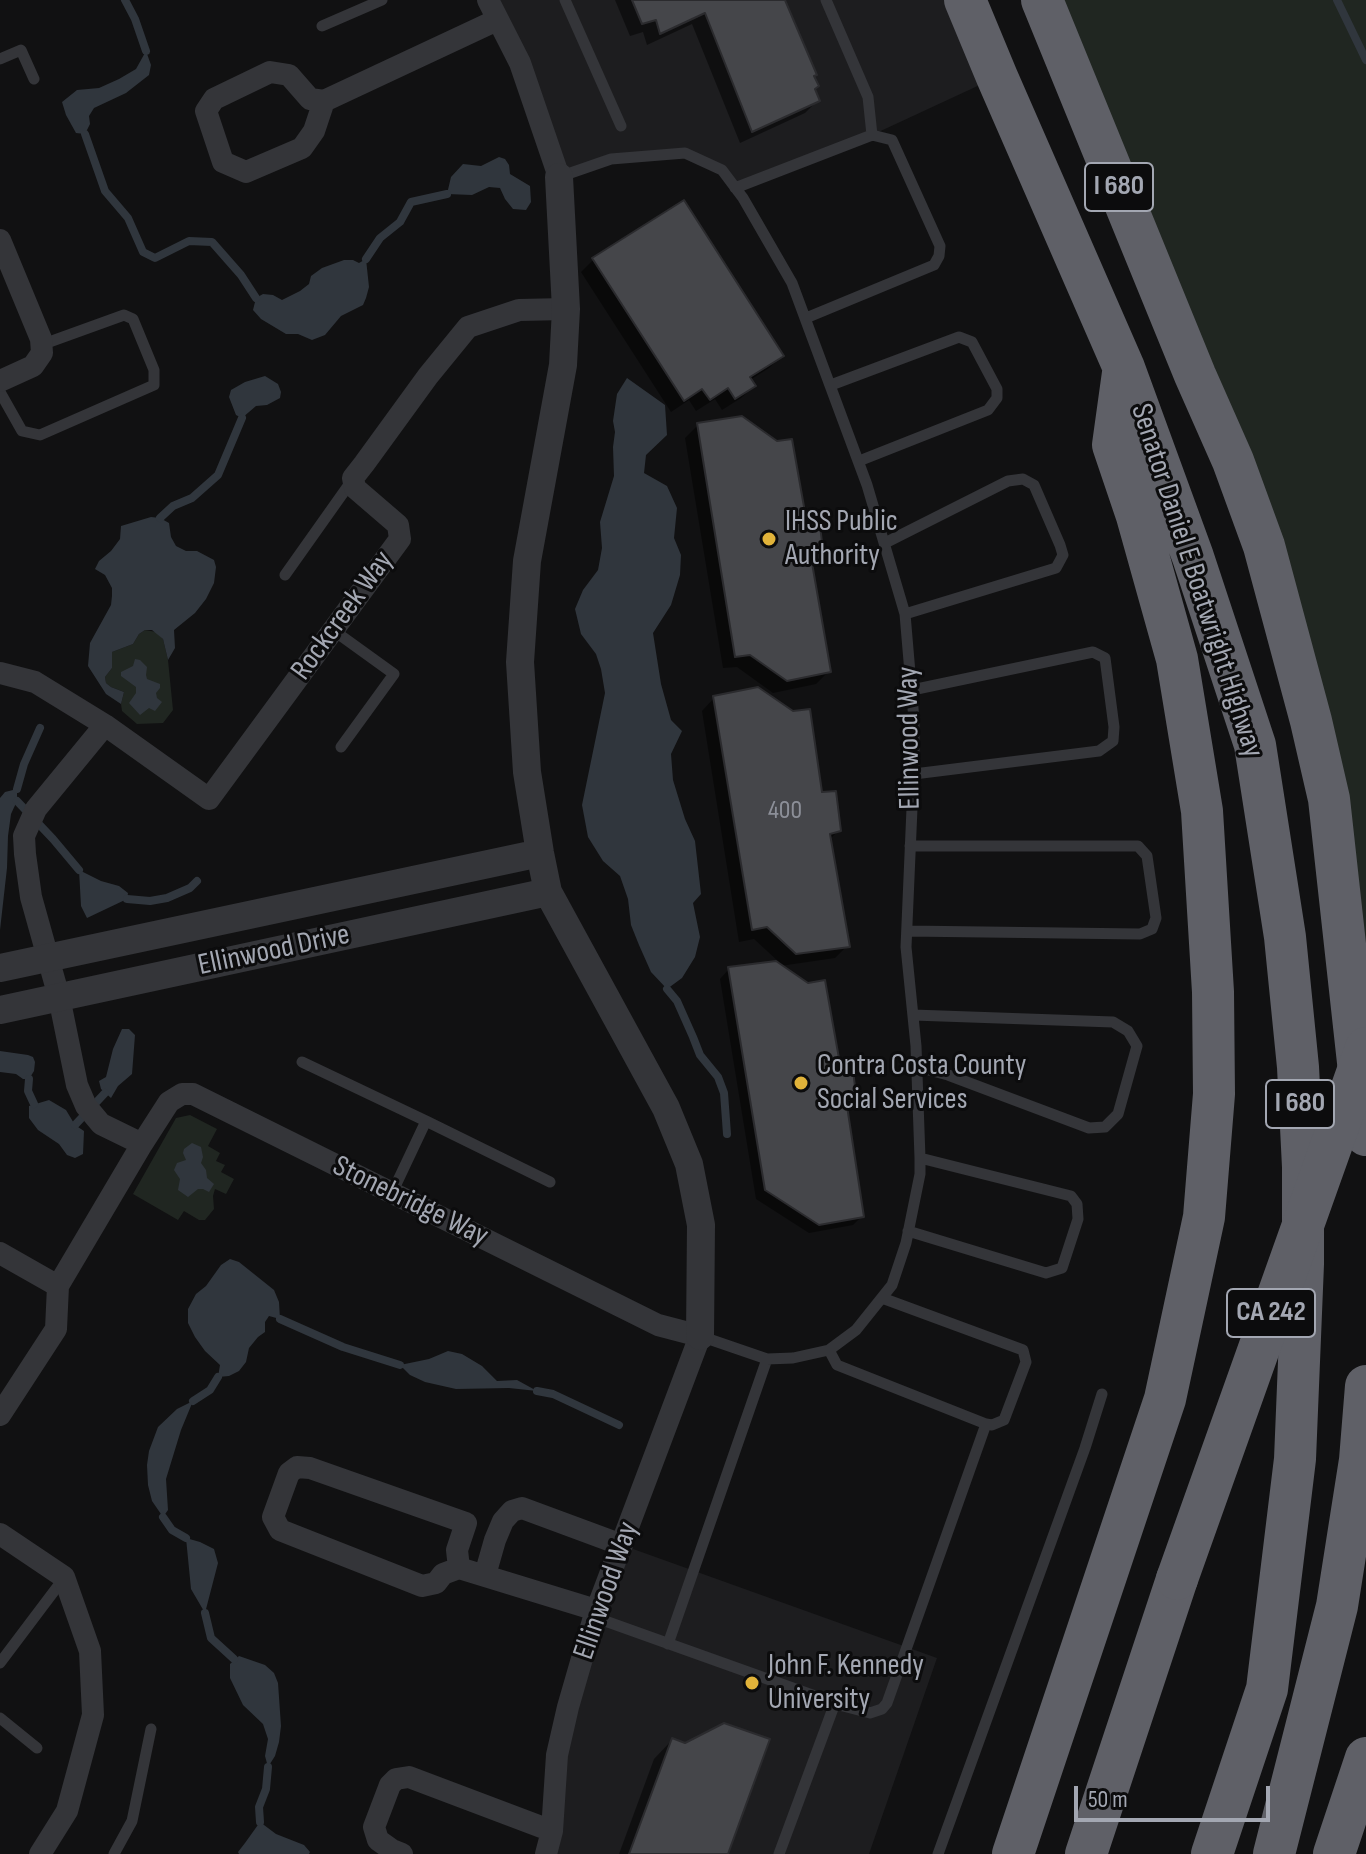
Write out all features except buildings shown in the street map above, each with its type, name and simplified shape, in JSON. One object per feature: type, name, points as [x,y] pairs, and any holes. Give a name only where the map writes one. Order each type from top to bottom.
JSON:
[{"type":"highway","name":"Senator Daniel E Boatwright Highway","points":[[965,0],[1124,368],[1193,557],[1255,745],[1285,937],[1298,1067],[1303,1167],[1303,1264],[1295,1459],[1267,1689],[1212,1854]]},
{"type":"highway","name":"I 680","points":[[1042,0],[1233,461],[1264,546],[1329,799],[1366,1135]]},
{"type":"highway","points":[[1013,1854],[1165,1399],[1204,1217],[1214,1094],[1213,992],[1202,811],[1177,659],[1137,516],[1113,445],[1124,368]]},
{"type":"highway","name":"CA 242","points":[[1086,1854],[1177,1579],[1366,1048]]},
{"type":"highway","points":[[1274,1854],[1337,1606],[1360,1460],[1366,1386]]},
{"type":"highway","points":[[1334,1854],[1366,1758]]},
{"type":"street","points":[[324,101],[314,131],[302,148],[246,172],[223,162],[206,111],[214,99],[270,72],[289,75],[310,99],[324,101],[493,6]]},
{"type":"street","name":"Ellinwood Way","points":[[493,6],[520,63],[559,177],[566,309],[563,365],[527,561],[520,662],[527,772],[540,853],[548,892],[666,1108],[689,1164],[701,1225],[700,1336],[595,1614],[557,1755],[552,1831],[546,1854]]},
{"type":"street","points":[[0,240],[41,339],[42,353],[33,366],[0,381]]},
{"type":"street","points":[[353,478],[468,327],[519,310],[566,309]]},
{"type":"street","name":"Rockcreek Way","points":[[105,725],[209,799],[400,539],[398,525],[355,488],[353,478]]},
{"type":"street","points":[[0,673],[35,682],[105,725],[36,809],[24,836],[25,854],[31,897],[59,997],[77,1085],[86,1106],[101,1124],[142,1144]]},
{"type":"street","name":"Ellinwood Drive","points":[[0,968],[540,853]]},
{"type":"street","name":"Ellinwood Drive","points":[[0,1010],[548,892]]},
{"type":"street","name":"Stonebridge Way","points":[[0,1415],[56,1329],[58,1286],[169,1102],[182,1094],[193,1094],[658,1325],[700,1336]]},
{"type":"street","points":[[0,1253],[58,1286]]},
{"type":"street","points":[[459,1568],[457,1550],[466,1523],[310,1468],[297,1467],[289,1473],[273,1517],[280,1530],[422,1586],[436,1583],[443,1574],[459,1568],[595,1614]]},
{"type":"street","points":[[485,1575],[503,1521],[512,1511],[522,1508],[622,1545]]},
{"type":"street","points":[[0,1534],[64,1577],[90,1651],[93,1715],[67,1811],[46,1852]]},
{"type":"street","points":[[402,1854],[378,1840],[374,1827],[390,1785],[396,1779],[409,1777],[552,1831]]},
{"type":"lane","points":[[322,26],[382,0]]},
{"type":"lane","points":[[565,0],[621,126]]},
{"type":"lane","points":[[826,0],[868,97],[872,135]]},
{"type":"lane","points":[[0,59],[21,50],[34,79]]},
{"type":"lane","points":[[735,188],[872,135],[892,140],[940,246],[939,256],[934,265],[806,318]]},
{"type":"lane","name":"Ellinwood Way","points":[[559,177],[611,159],[685,153],[722,170],[792,283],[859,461],[905,614],[912,690],[914,774],[906,947],[917,1067],[920,1158],[920,1174],[908,1231],[892,1285],[856,1330],[829,1350],[793,1358],[767,1359],[700,1336]]},
{"type":"lane","points":[[0,392],[22,431],[40,435],[154,385],[154,370],[133,319],[124,315],[41,345]]},
{"type":"lane","points":[[831,385],[959,337],[972,342],[997,389],[997,398],[988,410],[859,461]]},
{"type":"lane","points":[[285,575],[353,478]]},
{"type":"lane","points":[[885,543],[1008,481],[1023,479],[1034,485],[1063,555],[1056,568],[905,614]]},
{"type":"lane","points":[[333,630],[394,674],[341,747]]},
{"type":"lane","points":[[912,690],[1093,652],[1105,658],[1114,727],[1113,741],[1099,751],[914,774]]},
{"type":"lane","points":[[907,931],[1140,934],[1152,929],[1156,918],[1147,856],[1138,846],[910,846]]},
{"type":"lane","points":[[913,1015],[1113,1022],[1128,1031],[1137,1046],[1118,1114],[1105,1127],[1089,1128],[948,1075],[917,1067]]},
{"type":"lane","points":[[302,1062],[550,1182]]},
{"type":"lane","points":[[392,1193],[426,1121]]},
{"type":"lane","points":[[908,1231],[1046,1273],[1062,1268],[1078,1219],[1077,1204],[1071,1196],[920,1158]]},
{"type":"lane","points":[[829,1350],[837,1365],[986,1424],[1004,1420],[1026,1362],[1023,1350],[882,1298]]},
{"type":"lane","points":[[668,1644],[767,1359]]},
{"type":"lane","points":[[938,1854],[1102,1394]]},
{"type":"lane","points":[[595,1614],[668,1644],[835,1703],[870,1713],[882,1709],[887,1703],[986,1424]]},
{"type":"lane","points":[[0,1663],[64,1577]]},
{"type":"lane","points":[[779,1854],[835,1703]]},
{"type":"lane","points":[[0,1718],[37,1748]]},
{"type":"lane","points":[[114,1854],[132,1821],[151,1729]]},
{"type":"shaded area","points":[[488,0],[965,0],[997,77],[872,135],[735,188],[722,170],[685,153],[611,159],[559,177]]},
{"type":"shaded area","points":[[1042,0],[1366,0],[1366,1048],[1311,721]]},
{"type":"shaded area","points":[[146,51],[151,65],[149,75],[126,93],[94,108],[85,134],[76,133],[62,102],[77,90],[99,88],[136,69]]},
{"type":"shaded area","points":[[499,157],[509,165],[510,174],[530,186],[531,202],[526,210],[513,209],[500,188],[489,187],[472,195],[447,194],[451,177],[463,164],[481,166]]},
{"type":"shaded area","points":[[366,259],[369,287],[363,305],[341,316],[325,335],[312,340],[298,334],[286,334],[261,319],[253,310],[256,298],[263,294],[282,300],[309,284],[311,276],[322,268],[344,260],[359,263]]},
{"type":"shaded area","points":[[265,376],[278,384],[280,398],[267,405],[256,406],[242,418],[236,415],[229,397],[231,390]]},
{"type":"shaded area","points":[[627,378],[665,405],[667,435],[646,455],[644,473],[667,486],[677,508],[674,538],[681,555],[680,575],[671,605],[653,633],[661,684],[671,720],[682,731],[671,754],[673,780],[695,841],[701,894],[693,903],[700,937],[695,957],[682,978],[667,989],[651,972],[639,945],[631,925],[628,899],[620,876],[603,861],[588,837],[582,805],[605,693],[596,654],[581,634],[575,609],[583,590],[598,570],[602,548],[600,522],[614,476],[613,421],[617,394]]},
{"type":"shaded area","points":[[151,517],[169,523],[176,546],[186,551],[197,551],[214,560],[214,583],[195,613],[174,630],[175,648],[168,660],[163,639],[152,630],[145,630],[133,644],[112,652],[112,668],[105,677],[106,683],[124,692],[121,704],[106,694],[88,666],[90,643],[111,605],[112,596],[112,588],[105,575],[95,569],[120,539],[121,526]]},
{"type":"shaded area","points":[[145,630],[156,632],[163,639],[168,660],[173,710],[163,723],[137,724],[122,711],[124,692],[106,683],[105,677],[112,668],[112,652],[133,644]]},
{"type":"shaded area","points":[[135,659],[147,667],[147,679],[160,684],[156,693],[162,702],[155,711],[149,708],[140,715],[129,703],[136,693],[136,687],[121,676],[121,672],[133,666]]},
{"type":"shaded area","points":[[17,789],[8,836],[0,930],[0,798],[5,792]]},
{"type":"shaded area","points":[[79,870],[119,886],[128,893],[127,899],[87,918],[81,906]]},
{"type":"shaded area","points":[[122,1029],[129,1029],[135,1035],[132,1074],[118,1086],[111,1098],[101,1089],[99,1081],[106,1077]]},
{"type":"shaded area","points":[[0,1051],[33,1057],[34,1071],[29,1079],[0,1072]]},
{"type":"shaded area","points":[[49,1100],[66,1110],[75,1125],[84,1131],[83,1154],[75,1158],[67,1155],[29,1118],[29,1106]]},
{"type":"shaded area","points":[[190,1115],[217,1129],[208,1146],[220,1153],[216,1161],[225,1165],[221,1172],[234,1179],[226,1194],[215,1189],[214,1209],[205,1220],[184,1211],[178,1220],[133,1194],[176,1118]]},
{"type":"shaded area","points":[[192,1143],[201,1147],[201,1163],[207,1178],[214,1184],[209,1192],[198,1189],[188,1197],[178,1190],[180,1179],[174,1170],[177,1163],[186,1160],[184,1149]]},
{"type":"shaded area","points":[[230,1259],[239,1262],[274,1290],[279,1302],[280,1319],[269,1316],[265,1322],[265,1332],[249,1348],[246,1362],[239,1371],[218,1377],[220,1365],[195,1337],[188,1323],[188,1309],[196,1294]]},
{"type":"shaded area","points":[[448,1351],[462,1354],[482,1366],[497,1381],[517,1380],[537,1391],[456,1389],[425,1382],[410,1375],[400,1365]]},
{"type":"shaded area","points":[[193,1401],[166,1479],[168,1510],[163,1517],[152,1501],[148,1485],[149,1451],[158,1427],[177,1409]]},
{"type":"shaded area","points":[[186,1538],[214,1549],[218,1563],[205,1613],[191,1589]]},
{"type":"shaded area","name":"John F. Kennedy University","points":[[622,1545],[937,1658],[869,1854],[546,1854],[557,1755]]},
{"type":"shaded area","points":[[239,1656],[265,1665],[274,1673],[278,1683],[281,1726],[275,1756],[268,1767],[265,1756],[268,1739],[263,1724],[243,1705],[230,1678],[230,1664]]},
{"type":"shaded area","points":[[260,1822],[276,1834],[304,1845],[309,1854],[239,1854]]},
{"type":"waterway","points":[[125,0],[146,51]]},
{"type":"waterway","points":[[1337,0],[1366,60]]},
{"type":"waterway","points":[[85,134],[105,191],[128,218],[143,252],[155,258],[189,241],[212,242],[241,275],[256,298]]},
{"type":"waterway","points":[[366,259],[380,238],[400,222],[411,202],[447,194]]},
{"type":"waterway","points":[[160,518],[173,506],[192,498],[218,475],[242,418]]},
{"type":"waterway","points":[[17,789],[40,728]]},
{"type":"waterway","points":[[17,801],[79,870]]},
{"type":"waterway","points":[[127,899],[150,901],[167,898],[190,888],[197,881]]},
{"type":"waterway","points":[[667,989],[677,1001],[700,1055],[718,1077],[724,1093],[727,1134]]},
{"type":"waterway","points":[[29,1079],[28,1091],[34,1104]]},
{"type":"waterway","points":[[75,1125],[105,1093]]},
{"type":"waterway","points":[[280,1319],[343,1347],[400,1365]]},
{"type":"waterway","points":[[193,1401],[210,1390],[218,1377]]},
{"type":"waterway","points":[[537,1391],[553,1394],[619,1425]]},
{"type":"waterway","points":[[163,1517],[172,1530],[186,1538]]},
{"type":"waterway","points":[[205,1613],[211,1638],[234,1659]]},
{"type":"waterway","points":[[260,1822],[259,1807],[266,1789],[268,1767]]},
{"type":"place","name":"IHSS Public Authority","points":[[769,539]]},
{"type":"place","name":"Contra Costa County Social Services","points":[[801,1083]]},
{"type":"place","name":"John F. Kennedy University","points":[[752,1683]]}]
